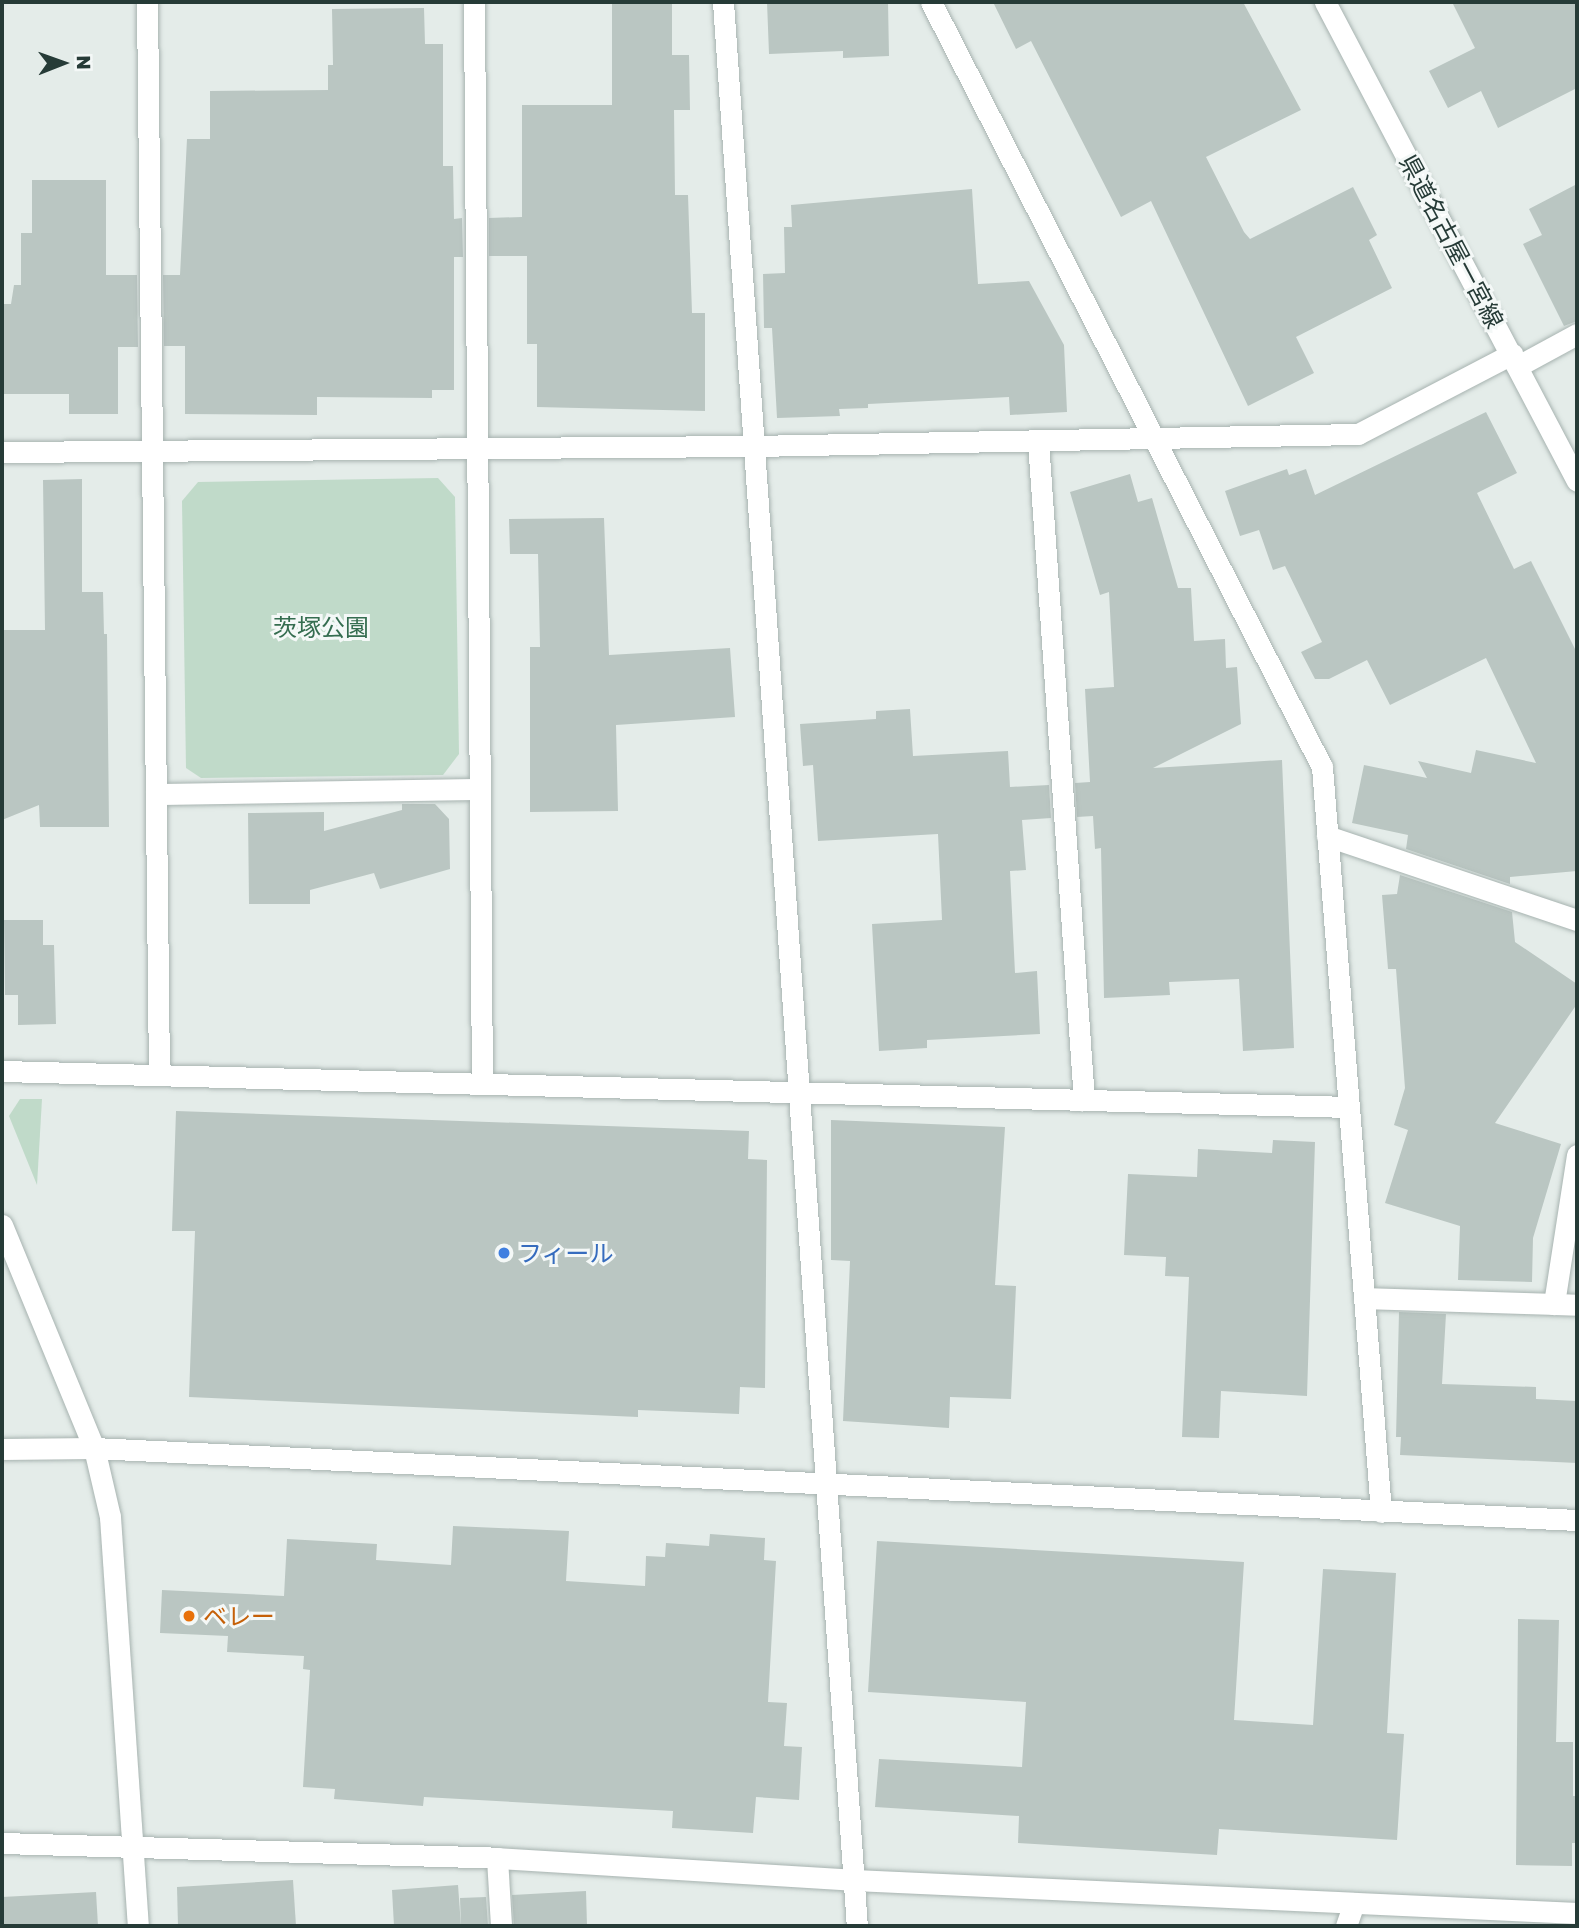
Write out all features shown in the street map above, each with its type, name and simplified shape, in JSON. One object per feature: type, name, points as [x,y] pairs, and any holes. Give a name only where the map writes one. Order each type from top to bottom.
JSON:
[{"type":"street","points":[[147,2],[159,1075]]},
{"type":"street","points":[[474,2],[482,1084]]},
{"type":"street","points":[[723,2],[824,1484],[858,1926]]},
{"type":"street","points":[[931,2],[1322,767],[1381,1512]]},
{"type":"street","name":"県道名古屋一宮線","points":[[1325,2],[1577,481]]},
{"type":"street","points":[[2,452],[753,446],[1357,434],[1577,334]]},
{"type":"street","points":[[1038,440],[1084,1100]]},
{"type":"street","points":[[156,794],[480,789]]},
{"type":"street","points":[[1327,836],[1577,920]]},
{"type":"street","points":[[2,1071],[1349,1107]]},
{"type":"street","points":[[1554,1304],[1577,1154]]},
{"type":"street","points":[[2,1225],[94,1448],[110,1517],[138,1926]]},
{"type":"street","points":[[1364,1298],[1577,1305]]},
{"type":"street","points":[[2,1449],[94,1448],[1577,1520]]},
{"type":"street","points":[[2,1843],[497,1858],[854,1880],[1577,1913]]},
{"type":"street","points":[[497,1858],[501,1926]]},
{"type":"street","points":[[1346,1926],[1354,1903]]},
{"type":"green space","name":"茨塚公園","points":[[438,478],[455,497],[459,754],[443,775],[201,778],[186,768],[182,501],[198,482]]},
{"type":"green space","points":[[20,1099],[42,1099],[37,1185],[9,1116]]},
{"type":"building","points":[[612,2],[672,2],[672,55],[689,55],[690,110],[674,110],[675,195],[688,195],[692,313],[705,313],[705,411],[537,407],[537,344],[527,344],[527,256],[489,256],[489,218],[522,217],[522,105],[612,105]]},
{"type":"building","points":[[767,2],[888,2],[889,56],[843,58],[843,51],[769,54]]},
{"type":"building","points":[[993,2],[1243,2],[1301,110],[1206,157],[1244,232],[1250,239],[1353,187],[1377,235],[1369,240],[1392,288],[1296,337],[1314,373],[1248,406],[1151,201],[1121,217],[1031,41],[1016,49]]},
{"type":"building","points":[[1452,2],[1577,2],[1577,88],[1498,128],[1481,91],[1448,108],[1429,71],[1475,48]]},
{"type":"building","points":[[424,8],[425,44],[443,44],[443,166],[453,166],[454,219],[462,218],[463,257],[454,257],[454,390],[432,390],[432,398],[317,397],[317,415],[185,414],[185,346],[164,346],[163,275],[180,275],[187,139],[210,139],[210,91],[328,90],[328,65],[333,65],[332,9]]},
{"type":"building","points":[[32,180],[106,180],[106,275],[137,275],[138,347],[118,347],[118,414],[69,414],[69,394],[2,394],[2,304],[11,304],[14,285],[21,285],[21,233],[32,233]]},
{"type":"building","points":[[1577,184],[1577,321],[1564,326],[1523,244],[1542,235],[1529,209]]},
{"type":"building","points":[[972,189],[978,284],[1029,281],[1064,345],[1067,412],[1010,415],[1009,397],[868,404],[868,408],[839,409],[840,416],[777,418],[772,328],[764,328],[763,274],[785,273],[784,227],[792,227],[791,205]]},
{"type":"building","points":[[1486,412],[1517,473],[1477,493],[1514,569],[1531,561],[1577,653],[1577,871],[1510,877],[1510,884],[1406,849],[1408,835],[1352,823],[1364,765],[1427,778],[1418,761],[1471,773],[1476,750],[1536,763],[1486,658],[1390,705],[1367,660],[1329,679],[1315,679],[1301,652],[1322,642],[1285,566],[1273,570],[1259,530],[1240,536],[1225,491],[1287,469],[1289,475],[1306,469],[1315,495]]},
{"type":"building","points":[[1130,474],[1138,502],[1152,498],[1178,588],[1191,588],[1194,641],[1225,639],[1226,668],[1237,667],[1241,724],[1153,768],[1282,760],[1294,1048],[1243,1051],[1239,979],[1169,982],[1170,995],[1104,998],[1101,848],[1095,849],[1093,816],[1077,817],[1075,783],[1090,782],[1085,689],[1114,687],[1109,592],[1100,595],[1070,492]]},
{"type":"building","points":[[82,479],[82,592],[103,592],[104,634],[107,634],[109,827],[40,827],[39,805],[2,820],[2,630],[45,630],[43,480]]},
{"type":"building","points":[[604,518],[609,655],[730,648],[735,717],[616,725],[618,811],[530,812],[530,647],[540,647],[538,554],[510,554],[509,519]]},
{"type":"building","points":[[910,709],[913,756],[1008,751],[1010,787],[1049,785],[1051,818],[1022,820],[1026,870],[1010,871],[1015,973],[1037,971],[1040,1034],[927,1040],[927,1048],[879,1051],[872,924],[942,920],[938,834],[818,841],[813,765],[803,766],[800,724],[876,719],[876,711]]},
{"type":"building","points":[[402,804],[435,804],[449,819],[450,869],[380,889],[374,873],[310,890],[310,904],[249,904],[248,813],[324,812],[324,831],[402,810]]},
{"type":"building","points":[[1400,875],[1512,912],[1515,942],[1577,984],[1577,1004],[1495,1123],[1561,1144],[1533,1238],[1532,1282],[1458,1280],[1460,1226],[1385,1203],[1408,1130],[1394,1125],[1405,1088],[1396,969],[1388,969],[1382,895],[1397,894]]},
{"type":"building","points":[[4,920],[43,920],[43,945],[54,945],[56,1024],[18,1025],[18,995],[5,995]]},
{"type":"building","points":[[176,1111],[749,1131],[748,1159],[767,1160],[765,1388],[740,1387],[739,1414],[638,1410],[638,1417],[189,1397],[195,1231],[172,1231]]},
{"type":"building","points":[[831,1120],[1005,1127],[995,1285],[1016,1286],[1011,1399],[950,1397],[949,1428],[843,1421],[850,1261],[831,1260]]},
{"type":"building","points":[[1273,1140],[1315,1142],[1307,1396],[1221,1391],[1219,1438],[1182,1437],[1189,1277],[1165,1276],[1166,1257],[1124,1255],[1128,1174],[1197,1177],[1198,1149],[1272,1153]]},
{"type":"building","points":[[1399,1312],[1446,1314],[1442,1384],[1536,1387],[1536,1399],[1577,1401],[1577,1463],[1400,1455],[1401,1437],[1396,1437]]},
{"type":"building","points":[[453,1526],[569,1531],[566,1581],[645,1586],[646,1556],[665,1557],[666,1543],[709,1546],[710,1534],[765,1538],[764,1560],[776,1561],[768,1702],[787,1703],[784,1746],[802,1747],[799,1800],[756,1797],[753,1833],[672,1828],[673,1811],[424,1797],[423,1806],[334,1799],[335,1789],[303,1787],[310,1670],[303,1669],[304,1656],[227,1652],[228,1636],[160,1633],[162,1590],[284,1596],[287,1539],[377,1544],[376,1560],[451,1565]]},
{"type":"building","points":[[877,1541],[1244,1562],[1234,1720],[1313,1725],[1323,1569],[1396,1573],[1387,1733],[1404,1734],[1397,1840],[1219,1829],[1217,1855],[1018,1843],[1019,1816],[875,1807],[879,1759],[1022,1767],[1026,1702],[868,1692]]},
{"type":"building","points":[[1518,1619],[1559,1620],[1556,1742],[1573,1742],[1573,1796],[1577,1796],[1577,1843],[1572,1843],[1572,1866],[1516,1865]]},
{"type":"building","points":[[293,1880],[296,1926],[178,1926],[177,1887]]},
{"type":"building","points":[[458,1885],[461,1926],[394,1926],[392,1890]]},
{"type":"building","points":[[586,1891],[587,1926],[514,1926],[512,1895]]},
{"type":"building","points":[[96,1892],[98,1926],[2,1926],[2,1897]]},
{"type":"building","points":[[486,1897],[488,1926],[461,1926],[460,1898]]},
{"type":"place","name":"フィール","points":[[504,1253]]},
{"type":"place","name":"ベレー","points":[[189,1616]]}]
